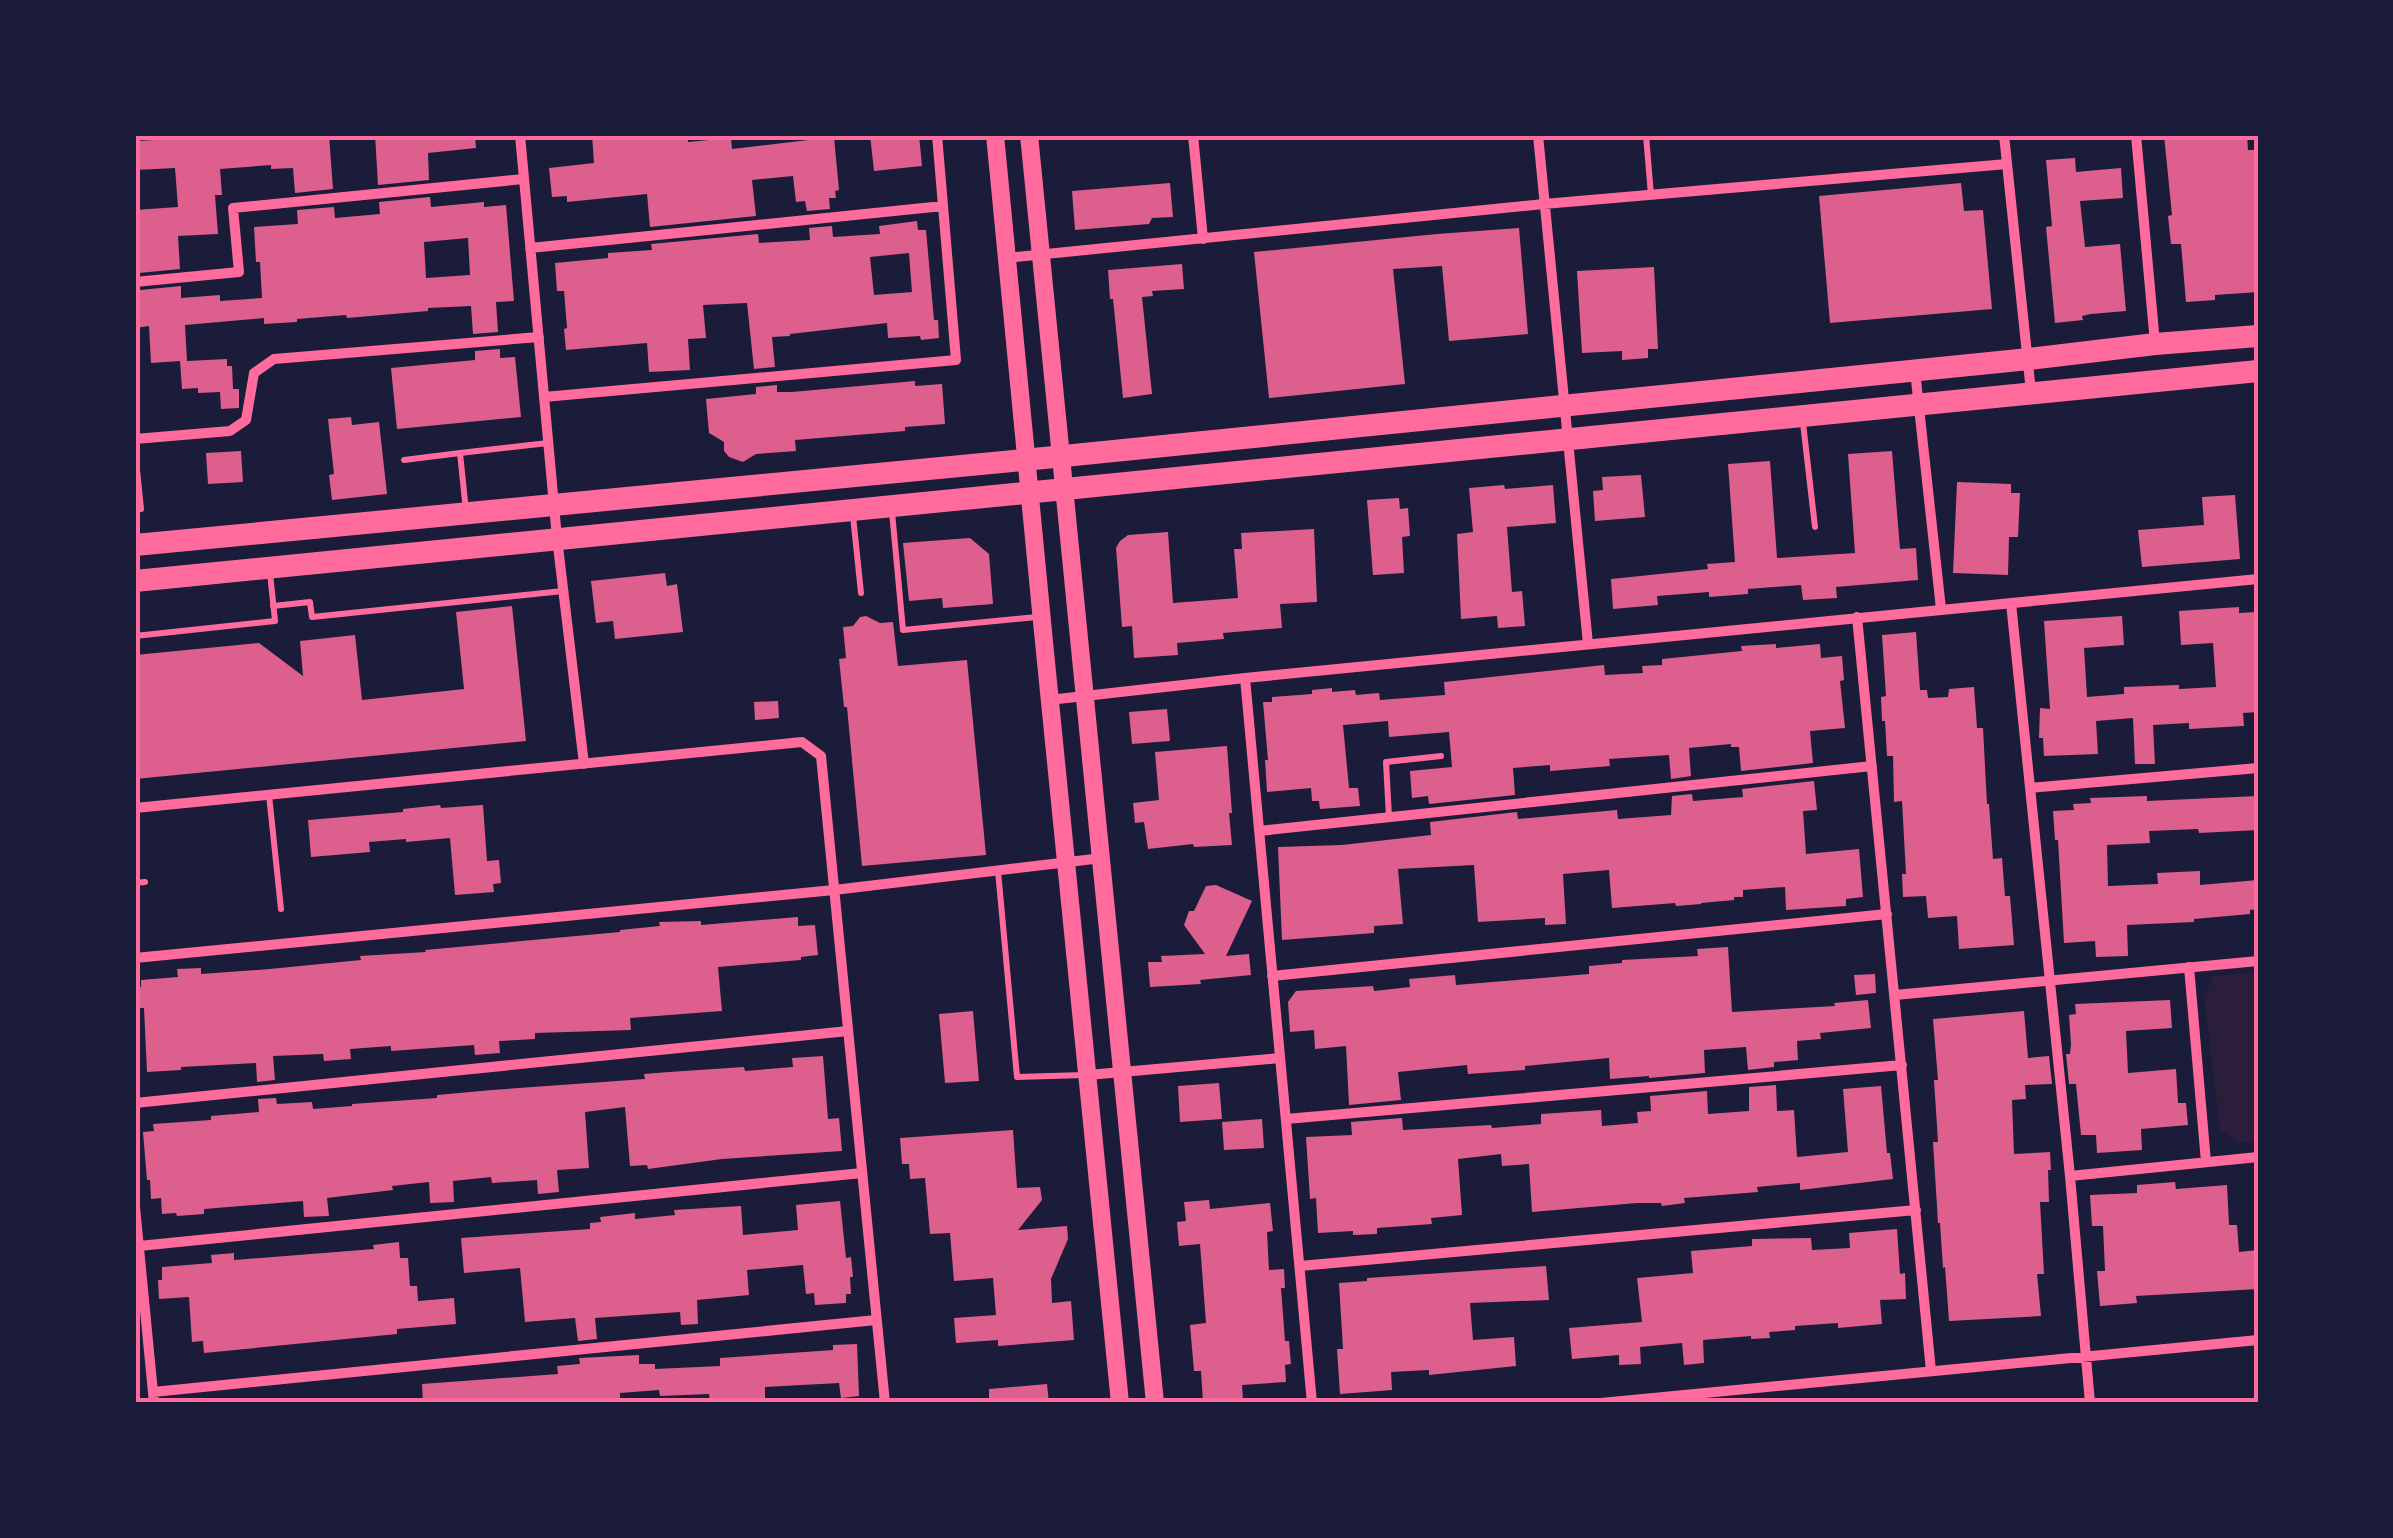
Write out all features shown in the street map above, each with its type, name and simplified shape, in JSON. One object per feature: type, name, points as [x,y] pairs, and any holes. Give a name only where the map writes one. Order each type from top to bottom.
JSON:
[{"type":"main road","points":[[135,545],[2258,336]]},
{"type":"main road","points":[[135,581],[2258,371]]},
{"type":"street","points":[[520,135],[557,538],[584,764]]},
{"type":"street","points":[[544,397],[956,360],[937,135]]},
{"type":"street","points":[[995,135],[1024,460],[1120,1403]]},
{"type":"street","points":[[1029,135],[1155,1403]]},
{"type":"street","points":[[1193,135],[1204,239]]},
{"type":"street","points":[[1538,135],[1588,644]]},
{"type":"street","points":[[2004,135],[2032,392]]},
{"type":"street","points":[[2136,135],[2156,344]]},
{"type":"street","points":[[1006,258],[1544,204],[2006,164]]},
{"type":"street","points":[[135,282],[239,272],[233,208],[524,179]]},
{"type":"street","points":[[530,248],[943,206]]},
{"type":"street","points":[[135,439],[230,431],[246,420],[254,373],[274,359],[538,337]]},
{"type":"street","points":[[1915,370],[1941,609]]},
{"type":"street","points":[[1049,700],[2258,579]]},
{"type":"street","points":[[2011,603],[2090,1403]]},
{"type":"street","points":[[1857,617],[1930,1371]]},
{"type":"street","points":[[1245,678],[1312,1403]]},
{"type":"street","points":[[135,808],[802,742],[821,756],[885,1403]]},
{"type":"street","points":[[1259,830],[1872,766]]},
{"type":"street","points":[[2030,788],[2258,768]]},
{"type":"street","points":[[135,958],[834,890],[1102,858]]},
{"type":"street","points":[[1272,976],[1887,914]]},
{"type":"street","points":[[1895,995],[2258,960]]},
{"type":"street","points":[[2189,967],[2206,1162]]},
{"type":"street","points":[[135,1103],[848,1031]]},
{"type":"street","points":[[1088,1075],[1280,1058]]},
{"type":"street","points":[[1286,1119],[1902,1065]]},
{"type":"street","points":[[2070,1176],[2258,1157]]},
{"type":"street","points":[[139,1246],[862,1173]]},
{"type":"street","points":[[135,1207],[154,1397],[876,1320]]},
{"type":"street","points":[[1300,1266],[1916,1210]]},
{"type":"street","points":[[1601,1403],[1684,1399],[2258,1340]]},
{"type":"lane","points":[[1646,135],[1651,194]]},
{"type":"lane","points":[[1803,417],[1816,527]]},
{"type":"lane","points":[[404,460],[548,443]]},
{"type":"lane","points":[[135,450],[141,509]]},
{"type":"lane","points":[[460,453],[466,512]]},
{"type":"lane","points":[[891,506],[903,630],[1041,616]]},
{"type":"lane","points":[[853,510],[861,594]]},
{"type":"lane","points":[[135,636],[275,621],[270,568]]},
{"type":"lane","points":[[274,606],[310,602],[312,618],[564,591]]},
{"type":"lane","points":[[1389,817],[1386,762],[1441,756]]},
{"type":"lane","points":[[270,795],[281,909]]},
{"type":"lane","points":[[998,871],[1017,1077],[1088,1075]]},
{"type":"lane","points":[[135,882],[145,882]]},
{"type":"shaded area","points":[[2258,972],[2258,1142],[2239,1143],[2220,1130],[2204,997],[2213,976]]},
{"type":"building","points":[[172,135],[329,135],[333,189],[295,193],[293,168],[271,169],[271,165],[220,169],[222,195],[215,195],[218,234],[178,236],[180,269],[139,273],[135,210],[178,207],[175,168],[135,170],[135,141],[173,139]]},
{"type":"building","points":[[375,135],[475,135],[476,148],[428,153],[429,180],[378,185]]},
{"type":"building","points":[[592,135],[688,135],[688,142],[731,138],[732,149],[834,137],[839,190],[835,191],[836,198],[829,198],[830,209],[807,211],[805,201],[796,202],[793,176],[752,180],[756,216],[650,227],[647,194],[567,202],[567,196],[552,197],[549,168],[594,163]]},
{"type":"building","points":[[870,135],[919,135],[922,166],[874,171]]},
{"type":"building","points":[[2164,135],[2247,135],[2248,150],[2258,150],[2258,292],[2186,302],[2181,244],[2171,244]]},
{"type":"building","points":[[2075,158],[2076,172],[2121,168],[2123,198],[2080,201],[2085,247],[2120,244],[2126,311],[2055,323],[2046,227],[2052,226],[2046,160]]},
{"type":"building","points":[[1170,183],[1173,217],[1152,218],[1149,224],[1075,230],[1072,191]]},
{"type":"building","points":[[1961,183],[1964,211],[1983,210],[1992,309],[1830,323],[1819,196]]},
{"type":"building","points":[[430,197],[431,207],[484,202],[484,207],[506,205],[514,301],[496,302],[498,332],[473,334],[471,306],[297,322],[264,324],[264,318],[185,325],[187,361],[227,359],[227,366],[232,366],[233,389],[239,389],[239,408],[221,409],[220,392],[182,389],[180,361],[151,363],[149,326],[135,328],[135,301],[140,301],[140,290],[181,286],[181,298],[262,298],[254,227],[298,224],[297,210],[334,207],[335,218],[380,214],[379,202]],"holes":[[[468,238],[470,275],[426,278],[424,242]]]},
{"type":"building","points":[[917,221],[918,230],[926,230],[939,338],[888,338],[887,323],[772,337],[775,367],[754,369],[747,303],[703,305],[706,338],[688,339],[690,370],[649,372],[647,343],[566,350],[564,291],[557,291],[555,263],[652,250],[651,244],[758,234],[759,243],[810,240],[809,228],[832,226],[833,237],[880,234],[879,226]],"holes":[[[909,253],[912,292],[874,295],[870,257]]]},
{"type":"building","points":[[1519,228],[1528,334],[1449,341],[1442,266],[1393,269],[1405,384],[1269,398],[1254,252]]},
{"type":"building","points":[[1182,264],[1184,289],[1152,291],[1153,296],[1142,297],[1152,394],[1123,398],[1108,270]]},
{"type":"building","points":[[1654,267],[1658,349],[1648,349],[1648,358],[1622,360],[1622,351],[1582,353],[1577,271]]},
{"type":"building","points":[[500,349],[500,358],[515,357],[521,417],[397,429],[391,368],[475,360],[475,351]]},
{"type":"building","points":[[915,381],[915,386],[942,384],[945,424],[795,440],[796,451],[756,454],[743,462],[729,457],[724,442],[709,433],[706,399],[756,394],[756,387],[777,385],[777,392],[792,392]]},
{"type":"building","points":[[351,417],[352,425],[379,422],[387,494],[332,500],[329,475],[334,474],[328,419]]},
{"type":"building","points":[[241,451],[243,482],[208,484],[206,453]]},
{"type":"building","points":[[1892,451],[1900,549],[1916,548],[1918,580],[1836,587],[1837,598],[1803,600],[1801,585],[1709,597],[1709,592],[1657,596],[1658,605],[1613,609],[1611,579],[1708,569],[1707,564],[1735,562],[1728,464],[1770,461],[1777,558],[1855,553],[1848,454]]},
{"type":"building","points":[[1641,475],[1645,517],[1595,521],[1593,491],[1603,490],[1602,477]]},
{"type":"building","points":[[1957,482],[2011,484],[2011,493],[2020,493],[2018,537],[2009,537],[2008,575],[1953,573]]},
{"type":"building","points":[[1504,485],[1505,489],[1553,485],[1556,523],[1507,527],[1512,592],[1522,591],[1525,626],[1498,628],[1497,616],[1461,619],[1457,534],[1473,532],[1469,488]]},
{"type":"building","points":[[2235,495],[2240,559],[2142,567],[2138,530],[2204,525],[2202,497]]},
{"type":"building","points":[[1399,498],[1400,509],[1408,508],[1410,536],[1402,537],[1404,573],[1373,575],[1367,500]]},
{"type":"building","points":[[1314,529],[1317,602],[1280,604],[1282,628],[1223,633],[1224,639],[1177,643],[1178,655],[1134,658],[1132,626],[1122,627],[1116,548],[1128,535],[1168,532],[1173,603],[1238,598],[1234,549],[1242,549],[1241,533]]},
{"type":"building","points":[[970,538],[989,554],[993,604],[943,608],[942,598],[909,601],[903,543]]},
{"type":"building","points":[[665,573],[667,586],[677,584],[683,632],[615,639],[613,621],[596,623],[591,581]]},
{"type":"building","points":[[512,606],[526,741],[135,779],[135,655],[259,643],[303,676],[300,641],[355,635],[362,700],[464,689],[456,612]]},
{"type":"building","points":[[2239,607],[2239,613],[2256,612],[2258,636],[2258,712],[2243,713],[2244,726],[2189,729],[2189,723],[2153,725],[2155,764],[2135,764],[2133,718],[2096,721],[2098,754],[2044,756],[2043,738],[2039,738],[2040,708],[2050,709],[2044,621],[2122,616],[2124,645],[2084,648],[2087,697],[2124,694],[2124,687],[2216,687],[2213,643],[2181,645],[2179,611]]},
{"type":"building","points":[[866,616],[880,623],[893,622],[898,666],[967,660],[986,855],[862,866],[839,659],[846,658],[843,627],[853,626]]},
{"type":"building","points":[[1916,632],[1920,690],[1927,690],[1928,698],[1948,697],[1949,689],[1974,687],[1977,728],[1983,728],[1993,859],[2002,858],[2014,945],[1959,949],[1957,916],[1928,918],[1926,896],[1903,897],[1902,874],[1906,874],[1902,801],[1894,802],[1893,756],[1887,756],[1882,721],[1881,697],[1886,696],[1882,635]]},
{"type":"building","points":[[1776,644],[1776,648],[1820,644],[1821,658],[1842,656],[1844,680],[1840,681],[1845,728],[1810,731],[1813,763],[1741,771],[1739,747],[1731,744],[1689,748],[1691,776],[1671,779],[1669,755],[1609,759],[1610,766],[1550,771],[1550,765],[1513,768],[1515,795],[1429,804],[1428,796],[1412,798],[1410,771],[1452,767],[1449,732],[1389,737],[1388,721],[1343,725],[1349,788],[1358,788],[1360,806],[1320,809],[1319,801],[1312,801],[1311,788],[1267,792],[1263,702],[1272,702],[1272,697],[1332,688],[1332,692],[1355,690],[1356,695],[1379,693],[1380,700],[1445,695],[1444,682],[1604,665],[1605,675],[1643,673],[1642,666],[1662,665],[1662,659]]},
{"type":"building","points":[[778,701],[779,718],[755,720],[754,702]]},
{"type":"building","points":[[1167,709],[1170,741],[1132,744],[1129,712]]},
{"type":"building","points":[[1227,746],[1232,845],[1148,849],[1144,822],[1135,823],[1133,803],[1159,800],[1155,752]]},
{"type":"building","points":[[1814,781],[1817,810],[1803,811],[1806,854],[1859,849],[1863,897],[1846,899],[1846,906],[1786,910],[1785,887],[1743,890],[1743,897],[1734,900],[1612,908],[1609,870],[1563,874],[1566,924],[1545,925],[1545,918],[1478,922],[1474,865],[1398,869],[1403,924],[1374,926],[1374,933],[1282,940],[1278,847],[1342,845],[1431,835],[1430,822],[1517,812],[1518,819],[1617,810],[1618,819],[1671,815],[1672,796],[1692,794],[1693,801],[1743,797],[1742,789]]},
{"type":"building","points":[[2147,796],[2147,801],[2258,796],[2258,830],[2149,831],[2150,843],[2107,845],[2108,886],[2158,884],[2157,873],[2200,871],[2200,885],[2258,880],[2258,909],[2250,910],[2250,914],[2194,922],[2127,925],[2128,956],[2096,957],[2095,941],[2064,943],[2053,811],[2074,810],[2073,804],[2091,803],[2090,798]]},
{"type":"building","points":[[440,805],[483,805],[487,861],[499,860],[501,883],[493,884],[494,892],[455,895],[450,838],[369,842],[370,852],[311,857],[308,820]]},
{"type":"building","points":[[1216,885],[1252,901],[1226,956],[1249,954],[1251,975],[1200,980],[1201,984],[1150,987],[1148,962],[1162,962],[1161,956],[1205,954],[1184,925],[1206,886]]},
{"type":"building","points":[[798,917],[798,926],[815,925],[818,955],[718,967],[722,1011],[630,1018],[631,1030],[535,1033],[535,1039],[499,1041],[500,1053],[475,1055],[474,1045],[391,1051],[391,1046],[350,1049],[351,1059],[324,1061],[323,1054],[273,1056],[275,1080],[257,1082],[256,1063],[147,1072],[144,1008],[135,1008],[135,988],[141,987],[141,980],[178,977],[177,969],[201,968],[201,974],[270,969],[361,960],[360,956],[620,932],[660,926],[659,922],[701,921],[701,925]]},
{"type":"building","points":[[1728,947],[1732,1012],[1835,1006],[1834,1003],[1868,1000],[1871,1028],[1820,1033],[1821,1039],[1797,1041],[1798,1060],[1748,1070],[1746,1047],[1704,1050],[1705,1073],[1649,1078],[1610,1079],[1609,1058],[1468,1074],[1467,1065],[1398,1072],[1401,1100],[1349,1105],[1346,1046],[1315,1049],[1314,1030],[1290,1032],[1288,1002],[1296,991],[1373,986],[1374,991],[1410,987],[1409,979],[1455,975],[1456,985],[1589,974],[1589,966],[1698,956],[1697,949]]},
{"type":"building","points":[[1875,974],[1876,993],[1856,995],[1854,975]]},
{"type":"building","points":[[2170,1000],[2172,1028],[2126,1031],[2128,1073],[2176,1069],[2178,1103],[2186,1103],[2188,1125],[2141,1129],[2142,1150],[2097,1153],[2096,1135],[2081,1135],[2076,1084],[2069,1084],[2069,1015],[2076,1014],[2075,1004]]},
{"type":"building","points":[[973,1011],[979,1081],[945,1083],[939,1014]]},
{"type":"building","points":[[2024,1011],[2028,1058],[2049,1056],[2052,1084],[2025,1085],[2026,1099],[2012,1100],[2014,1154],[2050,1152],[2049,1202],[2040,1202],[2044,1274],[2037,1274],[2041,1316],[1949,1321],[1933,1142],[1938,1142],[1934,1080],[1938,1080],[1933,1019]]},
{"type":"building","points":[[823,1056],[828,1119],[839,1118],[842,1151],[722,1159],[648,1169],[647,1165],[630,1166],[625,1107],[585,1112],[589,1168],[557,1170],[559,1192],[538,1194],[537,1180],[492,1183],[491,1177],[453,1181],[454,1202],[430,1203],[429,1182],[327,1198],[329,1216],[304,1217],[303,1201],[204,1209],[204,1214],[177,1216],[162,1214],[161,1198],[151,1199],[147,1180],[143,1132],[154,1131],[153,1124],[259,1112],[258,1099],[276,1098],[277,1104],[312,1102],[313,1109],[645,1079],[644,1074],[793,1067],[792,1058]]},
{"type":"building","points":[[1219,1083],[1222,1119],[1180,1122],[1178,1086]]},
{"type":"building","points":[[1776,1085],[1777,1111],[1794,1110],[1797,1157],[1848,1152],[1843,1089],[1881,1086],[1893,1179],[1800,1190],[1800,1183],[1757,1187],[1758,1192],[1684,1198],[1685,1203],[1662,1206],[1637,1203],[1532,1212],[1529,1164],[1502,1166],[1501,1154],[1458,1159],[1462,1215],[1431,1218],[1432,1224],[1377,1228],[1377,1234],[1318,1233],[1316,1198],[1310,1199],[1306,1137],[1352,1135],[1351,1122],[1402,1118],[1403,1130],[1491,1125],[1492,1128],[1541,1124],[1541,1114],[1601,1110],[1602,1126],[1638,1123],[1637,1112],[1651,1111],[1650,1096],[1707,1091],[1708,1114],[1749,1111],[1749,1087]]},
{"type":"building","points":[[1262,1119],[1264,1148],[1224,1150],[1222,1122]]},
{"type":"building","points":[[1013,1130],[1017,1188],[1040,1187],[1042,1200],[1018,1230],[1067,1226],[1068,1239],[1051,1279],[1052,1303],[1071,1301],[1074,1340],[998,1346],[998,1340],[956,1343],[954,1318],[996,1315],[993,1278],[954,1281],[950,1233],[930,1234],[925,1178],[910,1179],[909,1164],[902,1164],[900,1138]]},
{"type":"building","points":[[2175,1182],[2176,1189],[2227,1185],[2229,1225],[2237,1225],[2239,1252],[2258,1250],[2258,1289],[2136,1296],[2137,1303],[2100,1306],[2097,1271],[2105,1271],[2103,1226],[2092,1226],[2090,1195],[2137,1193],[2137,1185]]},
{"type":"building","points":[[1209,1200],[1210,1209],[1270,1203],[1273,1231],[1267,1232],[1269,1270],[1284,1269],[1285,1288],[1281,1288],[1291,1364],[1285,1365],[1286,1382],[1242,1385],[1243,1400],[1203,1402],[1201,1371],[1194,1371],[1190,1325],[1206,1323],[1200,1244],[1179,1246],[1177,1222],[1186,1221],[1184,1202]]},
{"type":"building","points":[[840,1201],[846,1258],[851,1257],[853,1277],[846,1303],[815,1305],[814,1293],[806,1294],[803,1265],[747,1270],[749,1295],[697,1300],[698,1324],[681,1325],[680,1312],[595,1318],[597,1339],[578,1341],[575,1318],[525,1322],[520,1268],[464,1273],[461,1238],[590,1229],[590,1223],[601,1222],[600,1217],[635,1213],[635,1219],[675,1215],[674,1210],[741,1206],[743,1235],[798,1230],[796,1205]]},
{"type":"building","points":[[1897,1229],[1906,1299],[1880,1300],[1882,1324],[1795,1326],[1795,1330],[1769,1332],[1770,1338],[1703,1340],[1704,1363],[1684,1365],[1682,1343],[1640,1347],[1641,1364],[1619,1365],[1619,1355],[1572,1359],[1569,1328],[1642,1322],[1637,1278],[1693,1273],[1691,1251],[1752,1246],[1752,1239],[1811,1238],[1812,1250],[1850,1248],[1849,1233]]},
{"type":"building","points":[[399,1242],[400,1258],[408,1258],[410,1286],[417,1286],[418,1301],[454,1298],[456,1324],[397,1329],[397,1334],[204,1353],[203,1341],[192,1342],[189,1297],[159,1299],[162,1267],[212,1263],[211,1255],[234,1253],[234,1260],[374,1249],[373,1245]]},
{"type":"building","points":[[1546,1266],[1549,1300],[1470,1303],[1473,1340],[1514,1337],[1516,1366],[1429,1375],[1429,1370],[1391,1372],[1392,1390],[1340,1394],[1337,1349],[1343,1349],[1339,1283]]},
{"type":"building","points":[[857,1344],[859,1396],[841,1398],[839,1383],[765,1387],[765,1403],[710,1403],[709,1394],[660,1396],[659,1390],[562,1403],[561,1399],[423,1403],[422,1384],[558,1374],[557,1366],[580,1364],[579,1358],[639,1355],[639,1364],[655,1364],[655,1369],[720,1366],[720,1358],[833,1350],[833,1345]]},
{"type":"building","points":[[1047,1384],[1049,1403],[989,1403],[989,1389]]}]
